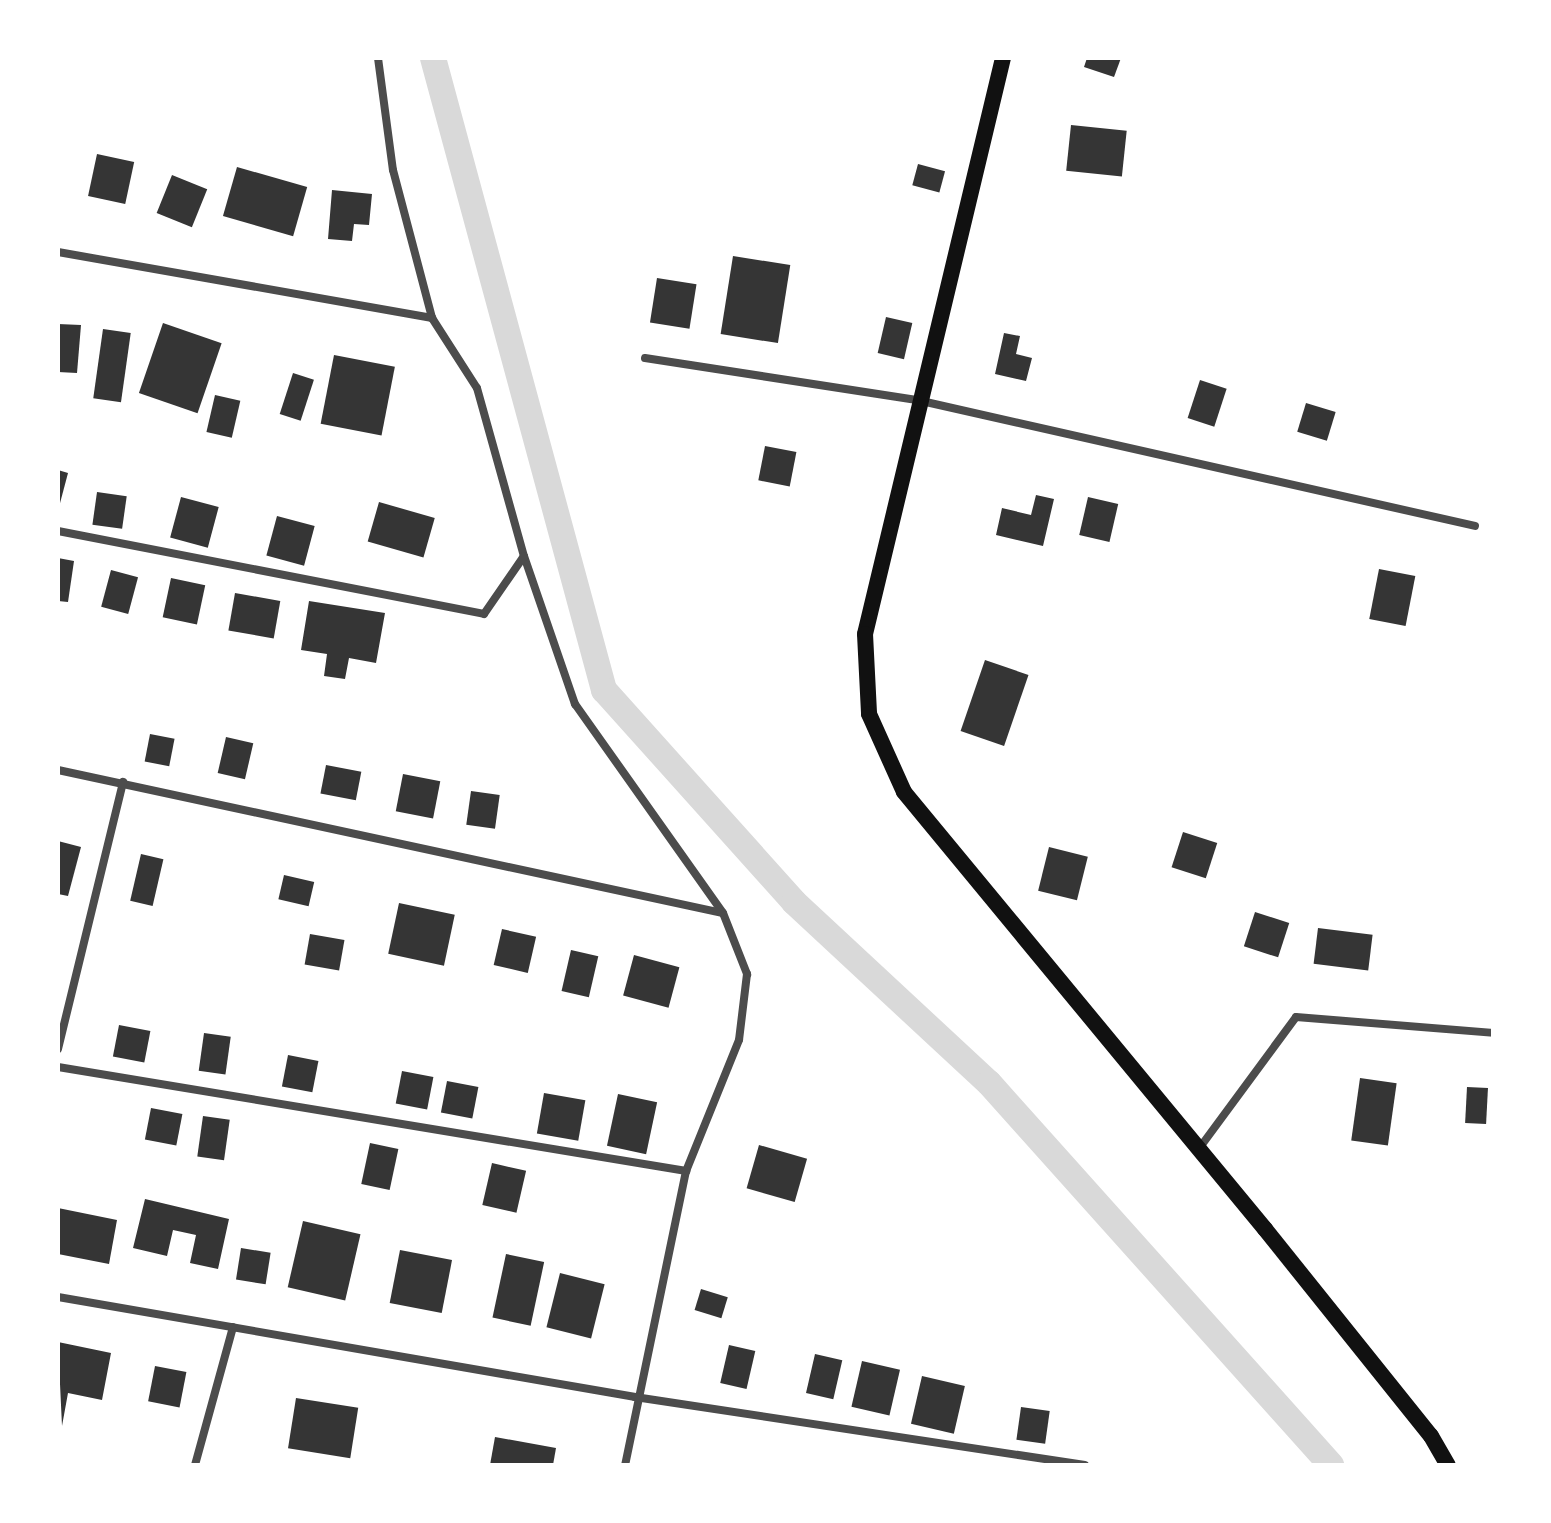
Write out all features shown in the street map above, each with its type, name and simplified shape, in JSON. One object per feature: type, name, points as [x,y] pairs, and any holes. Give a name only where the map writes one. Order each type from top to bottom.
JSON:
[{"type":"main road","points":[[1003,58],[917,400],[865,634],[869,714],[904,792],[1431,1436],[1448,1465]]},
{"type":"street","points":[[378,58],[393,170],[432,318],[477,388],[524,556],[575,704],[723,913],[747,974],[739,1040],[686,1171],[635,1397],[625,1465]]},
{"type":"street","points":[[58,252],[432,318]]},
{"type":"street","points":[[645,358],[917,400],[1475,526]]},
{"type":"street","points":[[58,531],[484,614],[524,556]]},
{"type":"street","points":[[58,770],[723,913]]},
{"type":"street","points":[[58,1049],[123,782]]},
{"type":"street","points":[[1197,1151],[1296,1017],[1493,1033]]},
{"type":"street","points":[[58,1067],[686,1171]]},
{"type":"street","points":[[58,1297],[635,1397],[1060,1464],[1085,1465]]},
{"type":"street","points":[[195,1465],[233,1327]]},
{"type":"building","points":[[1087,58],[1121,58],[1114,77],[1084,67]]},
{"type":"building","points":[[1071,125],[1127,131],[1122,177],[1066,171]]},
{"type":"building","points":[[97,154],[134,162],[125,204],[88,196]]},
{"type":"building","points":[[918,164],[945,171],[939,192],[912,185]]},
{"type":"building","points":[[237,167],[307,187],[293,236],[223,216]]},
{"type":"building","points":[[172,175],[207,189],[192,227],[157,213]]},
{"type":"building","points":[[332,190],[372,194],[369,225],[354,224],[352,241],[328,239]]},
{"type":"building","points":[[733,256],[790,265],[778,343],[721,334]]},
{"type":"building","points":[[657,278],[697,284],[689,329],[650,322]]},
{"type":"building","points":[[886,317],[912,323],[904,359],[878,353]]},
{"type":"building","points":[[163,323],[222,343],[198,413],[139,393]]},
{"type":"building","points":[[58,324],[81,325],[77,373],[58,372]]},
{"type":"building","points":[[103,329],[131,333],[121,402],[93,398]]},
{"type":"building","points":[[1004,333],[1020,336],[1016,354],[1032,358],[1026,381],[995,374]]},
{"type":"building","points":[[334,355],[395,367],[382,436],[321,424]]},
{"type":"building","points":[[293,373],[314,380],[301,421],[280,414]]},
{"type":"building","points":[[1200,380],[1227,389],[1214,427],[1188,418]]},
{"type":"building","points":[[215,395],[240,401],[232,438],[206,432]]},
{"type":"building","points":[[1306,403],[1336,412],[1327,441],[1297,432]]},
{"type":"building","points":[[765,446],[796,452],[790,486],[758,480]]},
{"type":"building","points":[[58,470],[68,473],[59,507],[58,507]]},
{"type":"building","points":[[97,492],[127,496],[122,529],[92,525]]},
{"type":"building","points":[[1036,495],[1054,499],[1043,546],[996,535],[1002,508],[1031,515]]},
{"type":"building","points":[[181,497],[219,507],[208,548],[170,538]]},
{"type":"building","points":[[1088,497],[1118,504],[1109,542],[1079,535]]},
{"type":"building","points":[[379,502],[435,518],[423,557],[368,541]]},
{"type":"building","points":[[277,516],[315,526],[304,566],[266,556]]},
{"type":"building","points":[[58,558],[74,561],[68,602],[58,601]]},
{"type":"building","points":[[1379,569],[1415,576],[1406,626],[1369,619]]},
{"type":"building","points":[[111,570],[138,577],[128,614],[101,607]]},
{"type":"building","points":[[171,578],[205,585],[197,624],[163,617]]},
{"type":"building","points":[[235,593],[280,601],[274,638],[228,630]]},
{"type":"building","points":[[309,601],[385,613],[376,663],[349,658],[345,679],[324,676],[327,654],[301,650]]},
{"type":"building","points":[[985,660],[1028,675],[1004,746],[961,731]]},
{"type":"building","points":[[150,734],[175,739],[169,766],[145,761]]},
{"type":"building","points":[[226,737],[253,743],[245,779],[218,773]]},
{"type":"building","points":[[326,765],[361,772],[356,800],[320,793]]},
{"type":"building","points":[[403,774],[440,781],[433,819],[396,811]]},
{"type":"building","points":[[471,791],[500,795],[495,829],[466,825]]},
{"type":"building","points":[[1183,832],[1217,843],[1206,878],[1172,867]]},
{"type":"building","points":[[58,841],[81,847],[68,896],[58,894]]},
{"type":"building","points":[[1049,847],[1088,857],[1077,900],[1038,891]]},
{"type":"building","points":[[141,854],[163,859],[153,906],[130,901]]},
{"type":"building","points":[[284,875],[314,882],[309,906],[278,899]]},
{"type":"building","points":[[399,903],[455,915],[444,966],[388,954]]},
{"type":"building","points":[[1255,912],[1289,923],[1278,957],[1244,946]]},
{"type":"building","points":[[1318,928],[1373,935],[1368,970],[1314,964]]},
{"type":"building","points":[[502,929],[536,937],[528,973],[494,965]]},
{"type":"building","points":[[310,934],[344,940],[339,971],[305,965]]},
{"type":"building","points":[[571,950],[598,956],[589,997],[562,991]]},
{"type":"building","points":[[634,955],[679,967],[669,1008],[623,996]]},
{"type":"building","points":[[119,1025],[150,1031],[144,1063],[113,1056]]},
{"type":"building","points":[[204,1033],[231,1037],[225,1074],[199,1071]]},
{"type":"building","points":[[288,1055],[318,1061],[312,1092],[282,1086]]},
{"type":"building","points":[[402,1071],[433,1077],[427,1109],[396,1103]]},
{"type":"building","points":[[1360,1078],[1397,1083],[1388,1146],[1351,1140]]},
{"type":"building","points":[[447,1081],[478,1087],[472,1119],[441,1112]]},
{"type":"building","points":[[1467,1087],[1488,1088],[1486,1124],[1465,1123]]},
{"type":"building","points":[[544,1093],[585,1100],[578,1141],[537,1133]]},
{"type":"building","points":[[618,1094],[657,1102],[646,1154],[607,1146]]},
{"type":"building","points":[[151,1108],[182,1114],[176,1146],[145,1139]]},
{"type":"building","points":[[203,1116],[230,1120],[224,1160],[197,1157]]},
{"type":"building","points":[[370,1143],[398,1149],[390,1190],[361,1184]]},
{"type":"building","points":[[759,1145],[807,1159],[795,1202],[747,1188]]},
{"type":"building","points":[[492,1163],[526,1171],[516,1213],[482,1205]]},
{"type":"building","points":[[145,1199],[229,1219],[218,1269],[190,1263],[196,1235],[173,1230],[167,1256],[133,1248]]},
{"type":"building","points":[[58,1208],[117,1220],[109,1264],[58,1254]]},
{"type":"building","points":[[303,1221],[360,1234],[345,1301],[288,1287]]},
{"type":"building","points":[[241,1248],[271,1253],[266,1284],[236,1280]]},
{"type":"building","points":[[400,1250],[452,1260],[442,1313],[390,1303]]},
{"type":"building","points":[[506,1254],[544,1262],[531,1326],[492,1318]]},
{"type":"building","points":[[560,1273],[605,1284],[591,1338],[546,1327]]},
{"type":"building","points":[[701,1289],[728,1297],[721,1318],[695,1310]]},
{"type":"building","points":[[58,1342],[111,1353],[102,1400],[68,1393],[62,1426]]},
{"type":"building","points":[[729,1345],[755,1351],[747,1389],[720,1383]]},
{"type":"building","points":[[815,1354],[842,1360],[833,1399],[806,1393]]},
{"type":"building","points":[[862,1361],[900,1370],[889,1416],[851,1407]]},
{"type":"building","points":[[155,1366],[186,1372],[180,1407],[148,1401]]},
{"type":"building","points":[[922,1376],[965,1386],[954,1434],[911,1424]]},
{"type":"building","points":[[296,1398],[358,1408],[350,1458],[288,1448]]},
{"type":"building","points":[[1021,1407],[1050,1411],[1045,1444],[1016,1440]]},
{"type":"building","points":[[495,1437],[556,1448],[553,1465],[490,1465]]},
{"type":"waterway","points":[[433,58],[604,690],[794,902],[989,1083],[1331,1465]]}]
